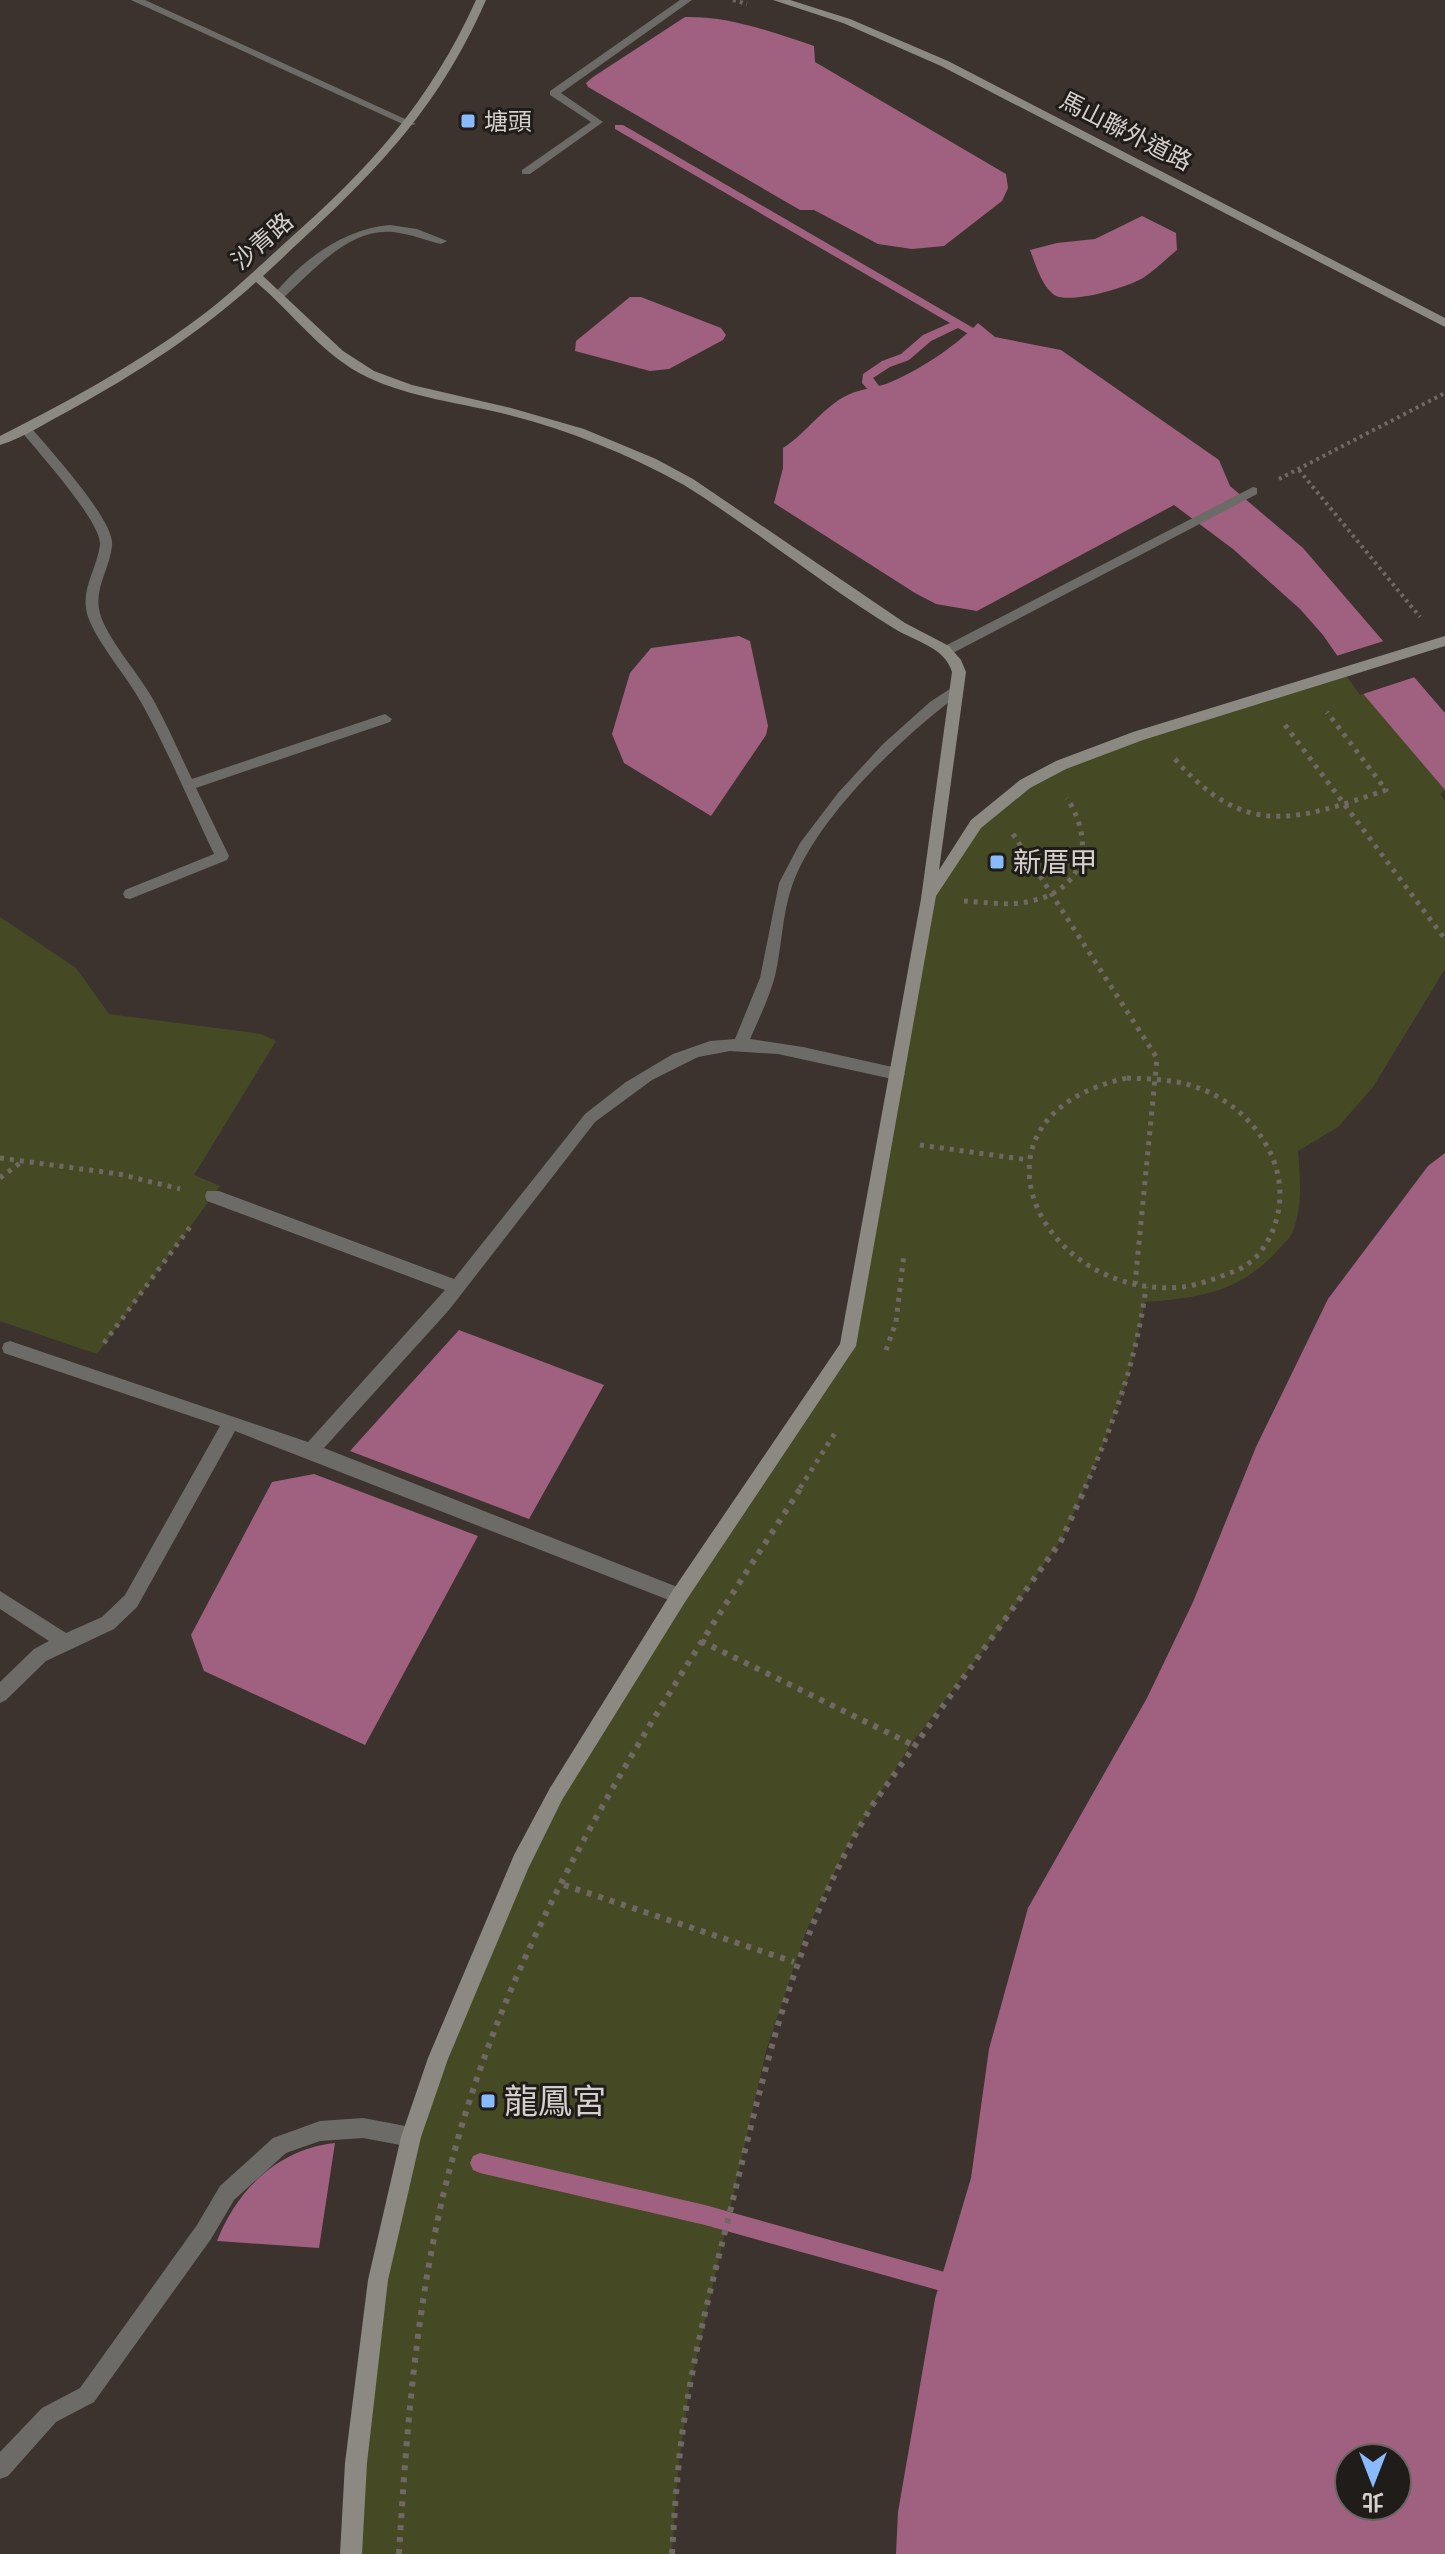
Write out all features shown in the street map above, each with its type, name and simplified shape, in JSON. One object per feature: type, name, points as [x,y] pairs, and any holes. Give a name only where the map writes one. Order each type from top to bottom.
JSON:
[{"type":"street","name":"沙青路","points":[[0,441],[181,336],[255,276],[359,184],[411,124],[462,44],[481,0]]},
{"type":"street","points":[[475,17],[488,0]]},
{"type":"street","name":"馬山聯外道路","points":[[778,0],[830,16],[916,50],[1105,144],[1445,323]]},
{"type":"street","points":[[255,276],[280,294],[330,343],[369,373],[399,384],[550,421],[617,445],[693,487],[889,619],[946,651],[958,665],[928,899],[848,1346],[679,1596],[556,1794],[521,1862],[438,2058],[411,2137],[384,2250],[367,2350],[351,2554]]},
{"type":"street","points":[[928,899],[976,824],[1025,784],[1095,751],[1443,642]]},
{"type":"lane","points":[[136,0],[411,124]]},
{"type":"lane","points":[[526,172],[598,122],[554,93],[687,0]]},
{"type":"lane","points":[[280,294],[357,231],[402,229],[441,241]]},
{"type":"lane","points":[[25,428],[93,512],[105,534],[106,545],[92,587],[91,603],[96,621],[148,702],[222,856],[130,894]]},
{"type":"lane","points":[[946,651],[1253,491]]},
{"type":"lane","points":[[739,1046],[766,982],[776,925],[792,870],[826,819],[909,725],[956,690]]},
{"type":"lane","points":[[188,785],[385,719]]},
{"type":"lane","points":[[311,1451],[457,1287],[590,1118],[618,1095],[687,1055],[712,1046],[763,1046],[897,1074]]},
{"type":"lane","points":[[213,1196],[457,1287]]},
{"type":"lane","points":[[10,1348],[311,1451],[679,1596]]},
{"type":"lane","points":[[0,1694],[40,1655],[108,1623],[131,1601],[231,1422]]},
{"type":"lane","points":[[0,1599],[65,1642]]},
{"type":"lane","points":[[0,2468],[49,2415],[87,2395],[204,2232],[227,2193],[280,2145],[320,2131],[363,2128],[411,2137]]},
{"type":"path","points":[[1253,491],[1445,393]]},
{"type":"path","points":[[1299,470],[1443,642]]},
{"type":"path","points":[[1168,750],[1202,792],[1238,811],[1287,817],[1313,814],[1386,790],[1320,701]]},
{"type":"path","points":[[1277,715],[1445,939]]},
{"type":"path","points":[[962,901],[1028,902],[1051,893],[1076,872],[1085,855],[1086,840],[1080,820],[1061,792]]},
{"type":"path","points":[[1010,830],[1157,1058],[1135,1284]]},
{"type":"path","points":[[1127,1078],[1154,1079],[1169,1079],[1208,1091],[1243,1114],[1268,1142],[1282,1176],[1282,1211],[1268,1243],[1241,1269],[1204,1285],[1162,1290],[1119,1281],[1079,1262],[1049,1234],[1031,1201],[1029,1160],[1036,1133],[1058,1106],[1089,1087],[1127,1078]]},
{"type":"path","points":[[920,1145],[1029,1160]]},
{"type":"path","points":[[0,1158],[119,1174],[213,1196],[97,1354]]},
{"type":"path","points":[[0,1178],[24,1160]]},
{"type":"path","points":[[672,2554],[678,2470],[689,2391],[766,2051],[794,1962],[848,1845],[911,1744],[999,1630],[1063,1537],[1101,1451],[1128,1378],[1142,1324],[1146,1287]]},
{"type":"path","points":[[701,1641],[911,1744]]},
{"type":"path","points":[[564,1885],[794,1962]]},
{"type":"green space","points":[[1348,672],[1445,790],[1440,794],[1445,801],[1445,969],[1373,1087],[1338,1127],[1298,1151],[1298,1211],[1287,1241],[1264,1264],[1234,1284],[1201,1295],[1145,1302],[1128,1378],[1101,1451],[1063,1537],[999,1630],[911,1744],[848,1845],[806,1931],[766,2051],[689,2391],[678,2470],[672,2554],[351,2554],[356,2463],[411,2137],[556,1794],[848,1346],[928,899],[976,824],[1061,765]]},
{"type":"green space","points":[[0,917],[76,968],[109,1014],[261,1034],[276,1041],[194,1175],[220,1186],[97,1354],[0,1321]]},
{"type":"shaded area","points":[[685,17],[735,22],[814,46],[815,62],[1006,174],[1008,188],[1002,201],[944,246],[912,249],[878,244],[814,210],[800,210],[588,87],[586,83],[593,77]]},
{"type":"shaded area","points":[[1142,216],[1176,233],[1177,250],[1152,272],[1125,286],[1084,297],[1060,297],[1045,285],[1030,250],[1095,239]]},
{"type":"shaded area","points":[[630,297],[641,297],[721,328],[726,335],[723,340],[669,369],[650,371],[575,351],[576,341]]},
{"type":"shaded area","points":[[978,323],[995,337],[1061,350],[1219,460],[1230,486],[1303,548],[1445,713],[1445,790],[1365,696],[1323,635],[1300,609],[1233,549],[1174,505],[977,611],[936,604],[915,593],[774,503],[783,468],[783,448],[841,399],[886,384],[923,366]]},
{"type":"shaded area","points":[[739,636],[750,641],[768,726],[766,735],[711,816],[624,763],[612,734],[630,673],[651,648]]},
{"type":"shaded area","points":[[1445,1153],[1445,2554],[896,2554],[898,2512],[935,2299],[971,2178],[989,2049],[1028,1908],[1147,1698],[1193,1602],[1256,1447],[1328,1299],[1428,1166]]},
{"type":"shaded area","points":[[459,1330],[604,1385],[529,1519],[350,1451]]},
{"type":"shaded area","points":[[314,1474],[478,1536],[365,1745],[204,1671],[191,1635],[272,1482]]},
{"type":"shaded area","points":[[335,2143],[319,2248],[217,2241],[236,2205],[262,2175],[296,2154]]},
{"type":"pier","points":[[1387,640],[1418,676],[1360,695],[1333,657]]},
{"type":"waterway","points":[[619,127],[959,323]]},
{"type":"waterway","points":[[887,404],[868,383],[867,377],[886,364],[905,357],[927,338],[959,323]]},
{"type":"waterway","points":[[959,323],[988,340]]},
{"type":"waterway","points":[[480,2163],[705,2215],[959,2286]]},
{"type":"place","name":"塘頭","points":[[468,121]]},
{"type":"place","name":"新厝甲","points":[[997,862]]},
{"type":"place","name":"龍鳳宮","points":[[488,2101]]}]
